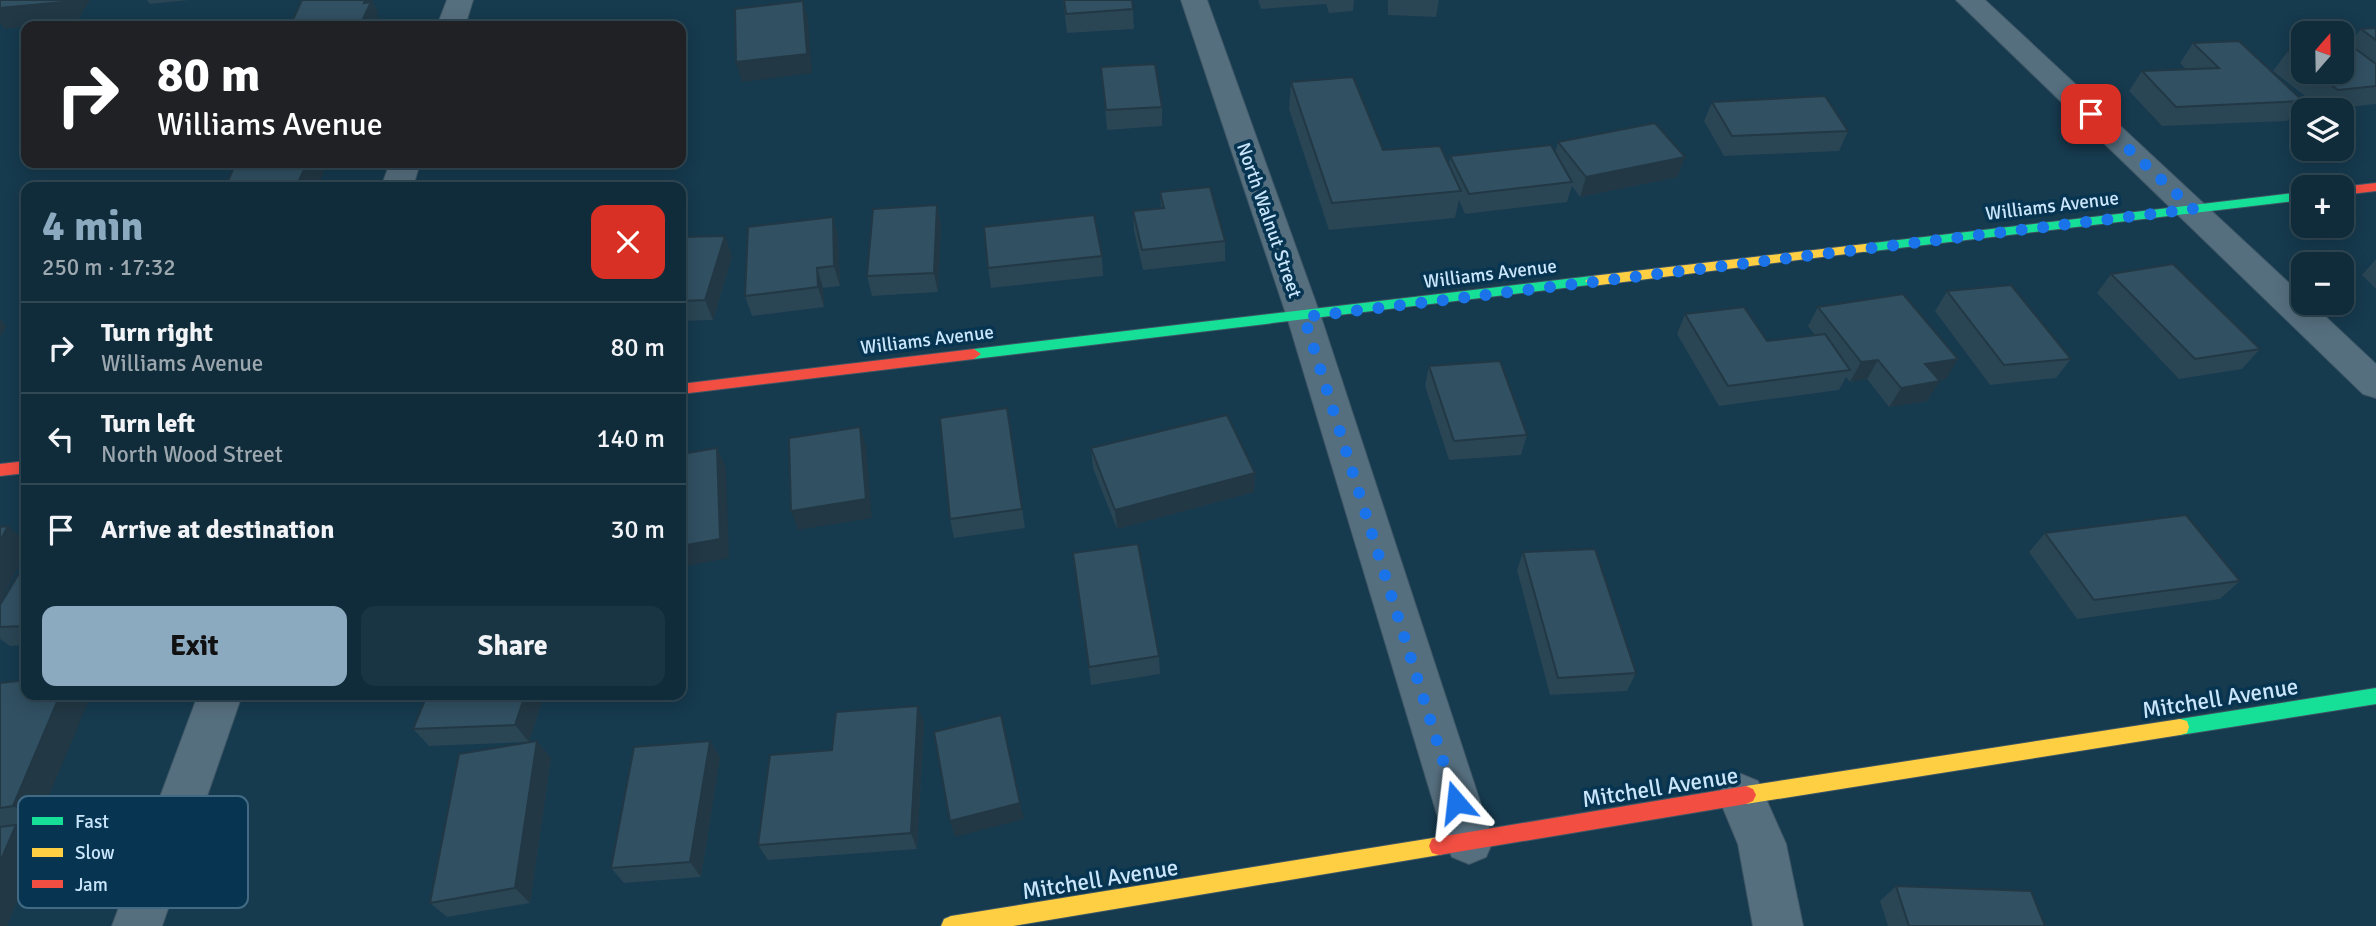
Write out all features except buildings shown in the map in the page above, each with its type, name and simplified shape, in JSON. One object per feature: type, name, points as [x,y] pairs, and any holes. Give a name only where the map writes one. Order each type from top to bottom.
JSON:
[{"type":"street","points":[[453,21],[460,0]]},
{"type":"street","name":"North Walnut Street","points":[[1194,0],[1304,317],[1469,841]]},
{"type":"street","points":[[1969,0],[2193,209],[2376,385]]},
{"type":"street","points":[[2354,190],[2376,187]]},
{"type":"street","name":"Williams Avenue","points":[[686,388],[1304,317],[2291,197]]},
{"type":"street","points":[[0,470],[21,468]]},
{"type":"street","name":"Mitchell Avenue","points":[[951,926],[1741,796],[2376,696]]},
{"type":"street","points":[[184,796],[218,700]]},
{"type":"street","points":[[1741,796],[1762,844],[1778,926]]},
{"type":"street","points":[[137,926],[143,908]]},
{"type":"traffic: fast","points":[[1865,248],[2291,197]]},
{"type":"traffic: fast","points":[[974,354],[1592,281]]},
{"type":"traffic: fast","points":[[2180,727],[2376,696]]},
{"type":"traffic: slow","points":[[1592,281],[1865,248]]},
{"type":"traffic: slow","points":[[1746,795],[2180,727]]},
{"type":"traffic: slow","points":[[951,926],[1439,846]]},
{"type":"traffic: jam","points":[[2354,190],[2376,187]]},
{"type":"traffic: jam","points":[[686,388],[974,354]]},
{"type":"traffic: jam","points":[[0,470],[21,468]]},
{"type":"traffic: jam","points":[[1439,846],[1746,795]]},
{"type":"route","points":[[1456,802],[1304,317],[2193,209],[2091,114]]}]
